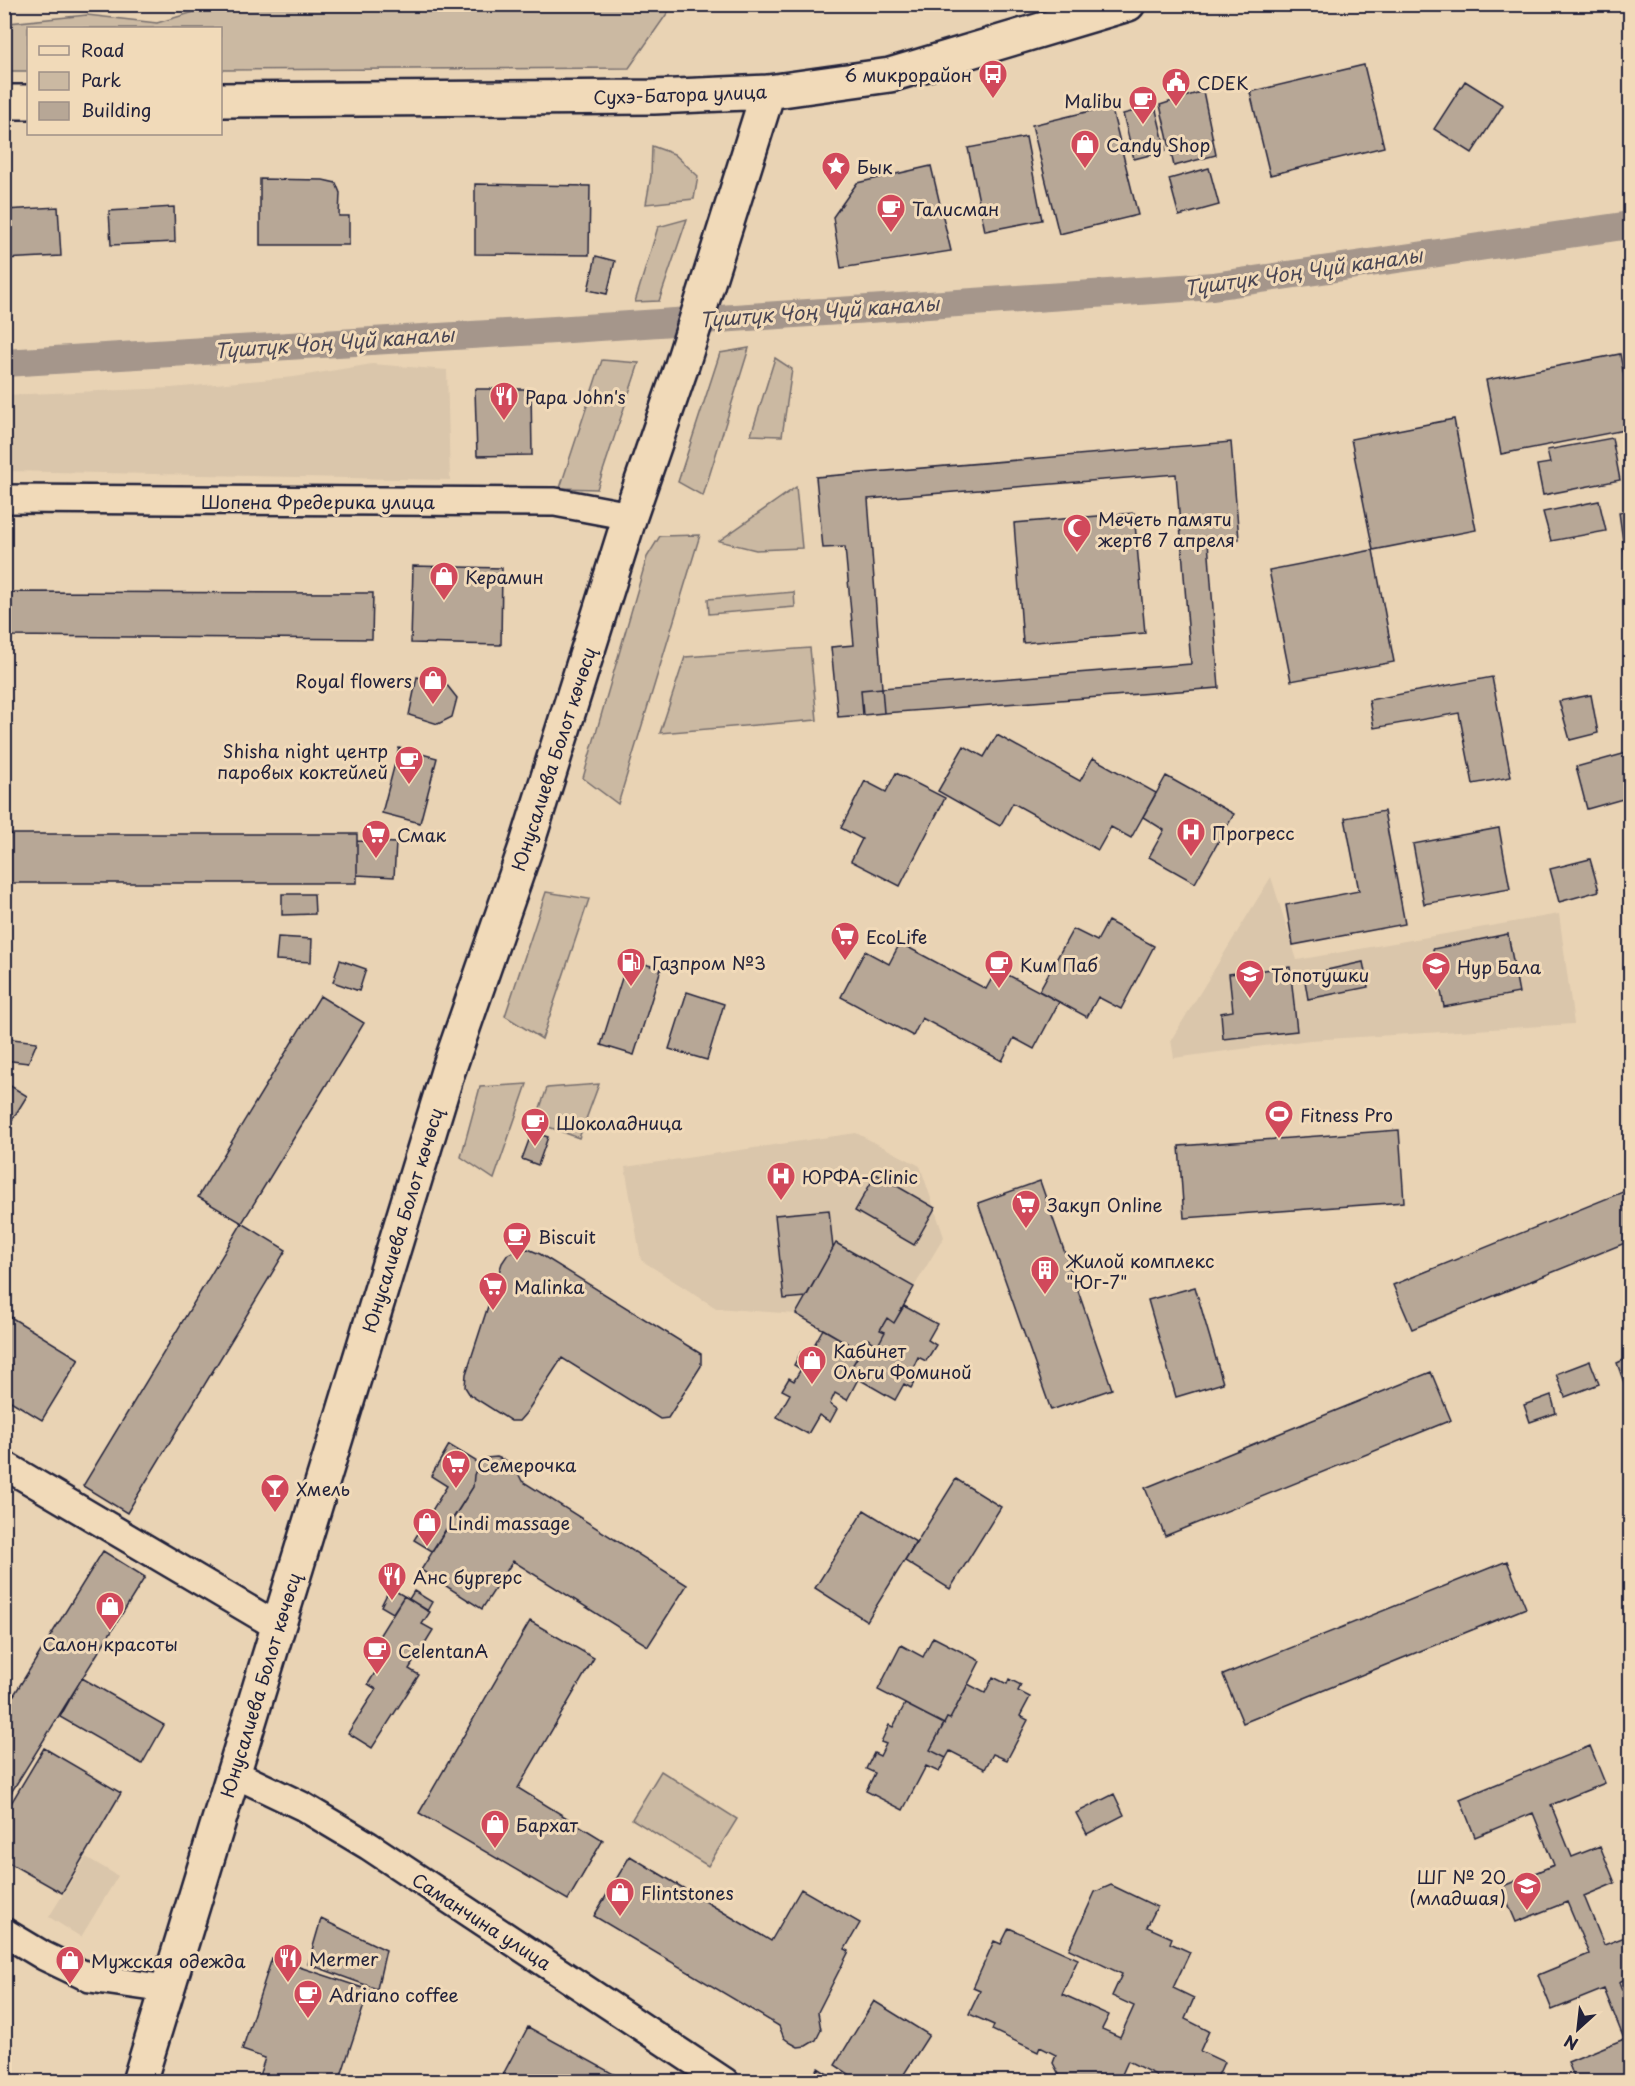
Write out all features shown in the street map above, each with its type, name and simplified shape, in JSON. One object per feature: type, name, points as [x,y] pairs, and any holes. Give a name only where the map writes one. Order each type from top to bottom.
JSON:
[{"type":"main road","name":"Сухэ-Батора улица","points":[[222,100],[654,97],[768,92],[890,75],[1128,4]]},
{"type":"main road","name":"Юнусалиева Болот көчөсү","points":[[139,2082],[448,1071],[527,844],[630,516],[682,365],[768,92]]},
{"type":"main road","points":[[4,102],[27,102]]},
{"type":"street","name":"Шопена Фредерика улица","points":[[4,499],[555,502],[630,516]]},
{"type":"street","points":[[4,1465],[277,1626]]},
{"type":"street","name":"Саманчина улица","points":[[233,1773],[302,1806],[369,1846],[725,2082]]},
{"type":"street","points":[[4,1932],[44,1956],[90,1978],[167,1989]]},
{"type":"shaded area","points":[[372,364],[447,370],[450,480],[5,471],[5,395],[171,388],[294,377]]},
{"type":"shaded area","name":"Нур Бала","points":[[1271,877],[1297,960],[1559,914],[1574,1024],[1310,1040],[1174,1058],[1171,1040]]},
{"type":"shaded area","name":"ЮРФА-Clinic","points":[[856,1133],[920,1166],[944,1237],[914,1287],[836,1243],[796,1314],[716,1308],[641,1260],[625,1167]]},
{"type":"shaded area","points":[[86,1857],[118,1876],[81,1937],[49,1917]]},
{"type":"green space","points":[[221,4],[673,4],[629,68],[222,70],[222,27],[27,27],[27,71],[11,71],[9,23],[87,15],[157,23]]},
{"type":"green space","points":[[652,146],[674,154],[698,176],[694,199],[646,204],[651,176]]},
{"type":"green space","points":[[687,219],[659,301],[635,302],[658,227]]},
{"type":"green space","points":[[749,348],[703,496],[678,482],[720,353]]},
{"type":"green space","points":[[775,358],[792,369],[782,436],[751,435]]},
{"type":"green space","points":[[602,360],[639,363],[597,489],[560,488]]},
{"type":"green space","points":[[796,487],[802,548],[756,550],[719,541]]},
{"type":"green space","points":[[700,535],[618,804],[583,778],[647,557],[660,536]]},
{"type":"green space","points":[[794,592],[795,607],[709,614],[708,599]]},
{"type":"green space","points":[[810,648],[817,720],[660,733],[685,657]]},
{"type":"green space","points":[[546,892],[589,899],[542,1039],[505,1016]]},
{"type":"green space","points":[[527,1084],[494,1179],[461,1157],[480,1087]]},
{"type":"green space","points":[[599,1084],[579,1138],[535,1122],[547,1088]]},
{"type":"green space","points":[[661,1771],[737,1819],[708,1866],[632,1819]]},
{"type":"building","points":[[1364,65],[1384,147],[1270,175],[1250,92]]},
{"type":"building","points":[[1465,81],[1503,105],[1472,153],[1434,129]]},
{"type":"building","points":[[1203,91],[1216,155],[1174,166],[1160,105]]},
{"type":"building","name":"Candy Shop","points":[[1111,106],[1138,215],[1059,234],[1032,125]]},
{"type":"building","name":"Malibu","points":[[1155,106],[1166,151],[1134,159],[1123,114]]},
{"type":"building","points":[[1026,137],[1042,220],[985,231],[968,148]]},
{"type":"building","name":"Талисман","points":[[931,166],[951,251],[841,268],[833,217],[857,183]]},
{"type":"building","points":[[1209,168],[1219,205],[1179,216],[1169,179]]},
{"type":"building","points":[[260,179],[323,180],[336,183],[340,193],[339,216],[349,216],[349,245],[260,245]]},
{"type":"building","points":[[475,184],[590,186],[589,255],[475,254]]},
{"type":"building","points":[[58,207],[61,256],[4,259],[4,210]]},
{"type":"building","points":[[174,207],[175,242],[111,245],[109,211]]},
{"type":"building","points":[[596,256],[615,261],[607,294],[588,290]]},
{"type":"building","points":[[1620,354],[1630,409],[1630,429],[1501,454],[1486,380]]},
{"type":"building","name":"Papa John's","points":[[475,389],[531,389],[532,455],[477,456]]},
{"type":"building","points":[[1454,419],[1476,530],[1373,550],[1351,439]]},
{"type":"building","points":[[1612,438],[1620,480],[1543,495],[1537,465],[1550,463],[1547,450]]},
{"type":"building","points":[[1231,442],[1239,539],[1208,542],[1219,688],[884,713],[882,688],[861,690],[863,715],[838,717],[831,647],[854,645],[845,547],[823,548],[816,477]],"holes":[[[1176,474],[1191,664],[882,688],[868,499]]]},
{"type":"building","points":[[1599,501],[1606,531],[1551,541],[1543,512]]},
{"type":"building","points":[[1630,510],[1630,562],[1626,563],[1619,512]]},
{"type":"building","name":"Мечеть памяти жертв 7 апреля","points":[[1134,513],[1145,633],[1023,643],[1014,523]]},
{"type":"building","points":[[1373,550],[1394,662],[1291,681],[1269,570]]},
{"type":"building","points":[[413,566],[502,568],[501,645],[411,643]]},
{"type":"building","points":[[1630,571],[1630,600],[1624,572]]},
{"type":"building","points":[[4,592],[373,593],[372,639],[4,636]]},
{"type":"building","name":"Royal flowers","points":[[417,677],[446,684],[457,698],[452,717],[438,724],[409,715]]},
{"type":"building","points":[[1492,677],[1511,777],[1473,784],[1459,713],[1374,728],[1369,700]]},
{"type":"building","points":[[882,688],[884,713],[863,715],[861,690]]},
{"type":"building","points":[[1591,695],[1598,733],[1570,740],[1559,701]]},
{"type":"building","points":[[997,735],[1080,781],[1093,758],[1156,793],[1131,838],[1111,827],[1098,850],[1013,803],[1000,826],[938,791],[964,746],[984,757]]},
{"type":"building","name":"Shisha night центр паровых коктейлей","points":[[399,748],[437,758],[420,823],[382,813]]},
{"type":"building","points":[[1630,752],[1630,797],[1587,809],[1576,767]]},
{"type":"building","points":[[896,773],[945,798],[900,886],[851,861],[862,839],[841,828],[865,781],[886,792]]},
{"type":"building","points":[[1166,776],[1234,814],[1195,883],[1149,857],[1164,830],[1143,817]]},
{"type":"building","points":[[1384,811],[1405,924],[1293,945],[1286,905],[1359,891],[1345,818]]},
{"type":"building","points":[[1499,828],[1510,889],[1424,904],[1413,844]]},
{"type":"building","points":[[4,834],[357,834],[357,883],[4,883]]},
{"type":"building","name":"Смак","points":[[357,841],[396,843],[394,877],[357,875]]},
{"type":"building","points":[[1590,859],[1599,891],[1559,902],[1550,869]]},
{"type":"building","points":[[282,894],[314,894],[315,914],[282,915]]},
{"type":"building","points":[[1108,921],[1154,946],[1121,1009],[1098,997],[1087,1017],[1039,991],[1073,929],[1097,941]]},
{"type":"building","points":[[1508,934],[1519,993],[1444,1007],[1433,949]]},
{"type":"building","points":[[278,937],[312,939],[311,962],[276,960]]},
{"type":"building","points":[[900,943],[986,989],[997,969],[1059,1002],[1034,1049],[1014,1038],[1002,1061],[922,1018],[913,1036],[841,997],[865,951],[889,964]]},
{"type":"building","points":[[628,959],[661,969],[634,1055],[601,1045]]},
{"type":"building","points":[[340,960],[366,969],[359,991],[333,982]]},
{"type":"building","points":[[1363,962],[1368,987],[1308,999],[1304,975]]},
{"type":"building","points":[[1290,967],[1297,1031],[1223,1039],[1221,1013],[1233,1011],[1229,974]]},
{"type":"building","points":[[687,992],[724,1004],[707,1060],[669,1049]]},
{"type":"building","points":[[320,996],[364,1023],[242,1223],[198,1197]]},
{"type":"building","points":[[5,1038],[37,1042],[28,1063],[4,1060]]},
{"type":"building","points":[[4,1082],[27,1096],[4,1133]]},
{"type":"building","points":[[1399,1130],[1404,1202],[1184,1218],[1179,1146]]},
{"type":"building","name":"Шоколадница","points":[[532,1132],[548,1137],[538,1165],[522,1159]]},
{"type":"building","points":[[876,1174],[935,1208],[914,1245],[855,1211]]},
{"type":"building","name":"Жилой комплекс \"Юг-7\"","points":[[1040,1181],[1112,1389],[1051,1410],[978,1203]]},
{"type":"building","points":[[1630,1189],[1630,1241],[1412,1329],[1393,1285]]},
{"type":"building","points":[[829,1210],[833,1248],[806,1297],[784,1299],[775,1215]]},
{"type":"building","points":[[242,1223],[286,1250],[127,1513],[83,1486]]},
{"type":"building","points":[[836,1243],[914,1287],[894,1323],[887,1318],[880,1330],[885,1332],[878,1345],[868,1339],[861,1351],[796,1314]]},
{"type":"building","points":[[528,1249],[540,1254],[701,1354],[701,1366],[668,1418],[660,1419],[562,1358],[519,1421],[511,1421],[470,1395],[465,1387],[466,1374],[502,1263],[508,1254]]},
{"type":"building","points":[[1195,1287],[1223,1383],[1176,1397],[1148,1300]]},
{"type":"building","points":[[904,1306],[937,1324],[928,1340],[936,1345],[926,1361],[918,1357],[913,1368],[920,1372],[911,1388],[904,1384],[895,1400],[848,1373],[868,1339],[878,1345],[885,1332],[880,1330],[887,1318],[894,1323]]},
{"type":"building","points":[[4,1313],[79,1359],[42,1420],[4,1397]]},
{"type":"building","points":[[823,1329],[861,1351],[848,1373],[858,1379],[847,1400],[835,1393],[830,1404],[837,1409],[830,1422],[819,1415],[808,1434],[777,1417],[790,1394],[782,1390],[789,1378],[794,1381],[801,1369],[794,1365],[801,1352],[808,1356]]},
{"type":"building","points":[[1630,1357],[1630,1389],[1627,1391],[1617,1363]]},
{"type":"building","points":[[1590,1361],[1599,1384],[1565,1397],[1556,1374]]},
{"type":"building","points":[[1431,1372],[1451,1420],[1165,1536],[1145,1488]]},
{"type":"building","points":[[1551,1395],[1556,1413],[1530,1422],[1524,1405]]},
{"type":"building","points":[[449,1445],[479,1463],[474,1475],[473,1487],[432,1551],[414,1540],[447,1486],[431,1476]]},
{"type":"building","points":[[497,1457],[509,1462],[522,1481],[687,1585],[648,1646],[513,1561],[482,1609],[421,1570],[473,1487],[474,1475],[479,1463],[486,1458]]},
{"type":"building","points":[[956,1479],[1001,1507],[950,1589],[905,1561]]},
{"type":"building","points":[[864,1510],[916,1542],[867,1621],[815,1588]]},
{"type":"building","points":[[103,1551],[145,1577],[4,1804],[4,1711]]},
{"type":"building","points":[[1507,1561],[1526,1608],[1243,1723],[1223,1675]]},
{"type":"building","name":"Анс бургерс","points":[[390,1588],[404,1596],[393,1613],[381,1606]]},
{"type":"building","points":[[414,1591],[432,1602],[427,1611],[409,1599]]},
{"type":"building","points":[[404,1596],[430,1612],[422,1624],[433,1630],[409,1669],[419,1675],[372,1748],[348,1733],[376,1689],[368,1684],[384,1658],[371,1649]]},
{"type":"building","points":[[530,1621],[594,1658],[518,1788],[603,1840],[568,1900],[419,1813]]},
{"type":"building","points":[[933,1637],[980,1661],[950,1719],[947,1718],[944,1724],[878,1690],[901,1645],[923,1657]]},
{"type":"building","points":[[993,1677],[1007,1684],[1009,1679],[1021,1685],[1018,1691],[1030,1697],[1020,1716],[1028,1720],[1007,1760],[993,1754],[985,1769],[950,1751],[946,1758],[930,1750],[947,1718],[950,1719],[968,1684],[985,1693]]},
{"type":"building","points":[[82,1678],[164,1725],[142,1764],[60,1717]]},
{"type":"building","points":[[905,1704],[944,1724],[930,1750],[946,1758],[939,1772],[926,1766],[903,1810],[866,1791],[875,1773],[866,1769],[874,1753],[880,1756],[886,1744],[881,1742],[889,1725],[893,1727]]},
{"type":"building","name":"ШГ № 20 (младшая)","points":[[1590,1746],[1605,1783],[1551,1805],[1572,1857],[1600,1846],[1615,1883],[1584,1896],[1604,1945],[1630,1935],[1630,1977],[1619,1982],[1630,2010],[1630,2080],[1627,2082],[1576,2082],[1568,2062],[1624,2039],[1604,1989],[1552,2010],[1538,1975],[1589,1954],[1567,1902],[1516,1922],[1501,1887],[1554,1865],[1533,1813],[1475,1837],[1460,1799]]},
{"type":"building","points":[[44,1748],[121,1793],[62,1893],[4,1860],[4,1815]]},
{"type":"building","points":[[1114,1794],[1124,1815],[1087,1834],[1076,1813]]},
{"type":"building","points":[[630,1856],[771,1941],[801,1889],[860,1923],[845,1949],[849,1951],[818,2012],[821,2030],[816,2040],[806,2046],[798,2047],[784,2038],[779,2026],[594,1916]]},
{"type":"building","points":[[1111,1885],[1157,1907],[1147,1927],[1172,1938],[1170,1943],[1190,1952],[1173,1988],[1194,1998],[1185,2019],[1209,2031],[1200,2051],[1224,2062],[1215,2082],[1153,2082],[1156,2075],[1128,2061],[1120,2079],[1126,2082],[1063,2082],[1053,2063],[1056,2055],[1040,2047],[1038,2052],[992,2030],[994,2025],[969,2014],[980,1991],[973,1988],[994,1941],[1001,1944],[1009,1928],[1078,1959],[1062,1994],[1109,2015],[1102,2029],[1120,2037],[1134,2006],[1112,1996],[1122,1974],[1069,1949],[1095,1892]]},
{"type":"building","points":[[321,1919],[386,1950],[377,1989],[308,1964]]},
{"type":"building","points":[[272,1958],[369,1990],[339,2082],[326,2077],[324,2082],[257,2082],[265,2058],[242,2050]]},
{"type":"building","points":[[874,2001],[929,2035],[899,2082],[861,2082],[835,2065]]},
{"type":"building","points":[[528,2027],[619,2077],[617,2082],[499,2082]]},
{"type":"building","points":[[818,2068],[840,2082],[810,2082]]},
{"type":"waterway","name":"Түштүк Чоң Чүй каналы","points":[[4,363],[555,330],[1213,286],[1630,225]]},
{"type":"place","name":"6 микрорайон","points":[[993,100]]},
{"type":"place","name":"CDEK","points":[[1176,108]]},
{"type":"place","name":"Malibu","points":[[1143,126]]},
{"type":"place","name":"Candy Shop","points":[[1085,170]]},
{"type":"place","name":"Бык","points":[[836,192]]},
{"type":"place","name":"Талисман","points":[[891,234]]},
{"type":"place","name":"Papa John's","points":[[504,422]]},
{"type":"place","name":"Мечеть памяти жертв 7 апреля","points":[[1077,554]]},
{"type":"place","name":"Керамин","points":[[444,602]]},
{"type":"place","name":"Royal flowers","points":[[433,706]]},
{"type":"place","name":"Shisha night центр паровых коктейлей","points":[[409,786]]},
{"type":"place","name":"Прогресс","points":[[1191,858]]},
{"type":"place","name":"Смак","points":[[376,860]]},
{"type":"place","name":"EcoLife","points":[[845,962]]},
{"type":"place","name":"Газпром №3","points":[[631,988]]},
{"type":"place","name":"Ким Паб","points":[[999,990]]},
{"type":"place","name":"Нур Бала","points":[[1436,992]]},
{"type":"place","name":"Топотушки","points":[[1250,1000]]},
{"type":"place","name":"Fitness Pro","points":[[1279,1140]]},
{"type":"place","name":"Шоколадница","points":[[535,1148]]},
{"type":"place","name":"ЮРФА-Clinic","points":[[781,1202]]},
{"type":"place","name":"Закуп Online","points":[[1026,1230]]},
{"type":"place","name":"Biscuit","points":[[517,1262]]},
{"type":"place","name":"Жилой комплекс \"Юг-7\"","points":[[1045,1296]]},
{"type":"place","name":"Malinka","points":[[493,1312]]},
{"type":"place","name":"Кабинет Ольги Фоминой","points":[[812,1386]]},
{"type":"place","name":"Семерочка","points":[[456,1490]]},
{"type":"place","name":"Хмель","points":[[275,1514]]},
{"type":"place","name":"Lindi massage","points":[[427,1548]]},
{"type":"place","name":"Анс бургерс","points":[[392,1602]]},
{"type":"place","name":"Салон красоты","points":[[110,1632]]},
{"type":"place","name":"CelentanA","points":[[377,1676]]},
{"type":"place","name":"Бархат","points":[[495,1850]]},
{"type":"place","name":"ШГ № 20 (младшая)","points":[[1527,1912]]},
{"type":"place","name":"Flintstones","points":[[620,1918]]},
{"type":"place","name":"Mermer","points":[[288,1984]]},
{"type":"place","name":"Мужская одежда","points":[[70,1986]]},
{"type":"place","name":"Adriano coffee","points":[[308,2020]]}]
